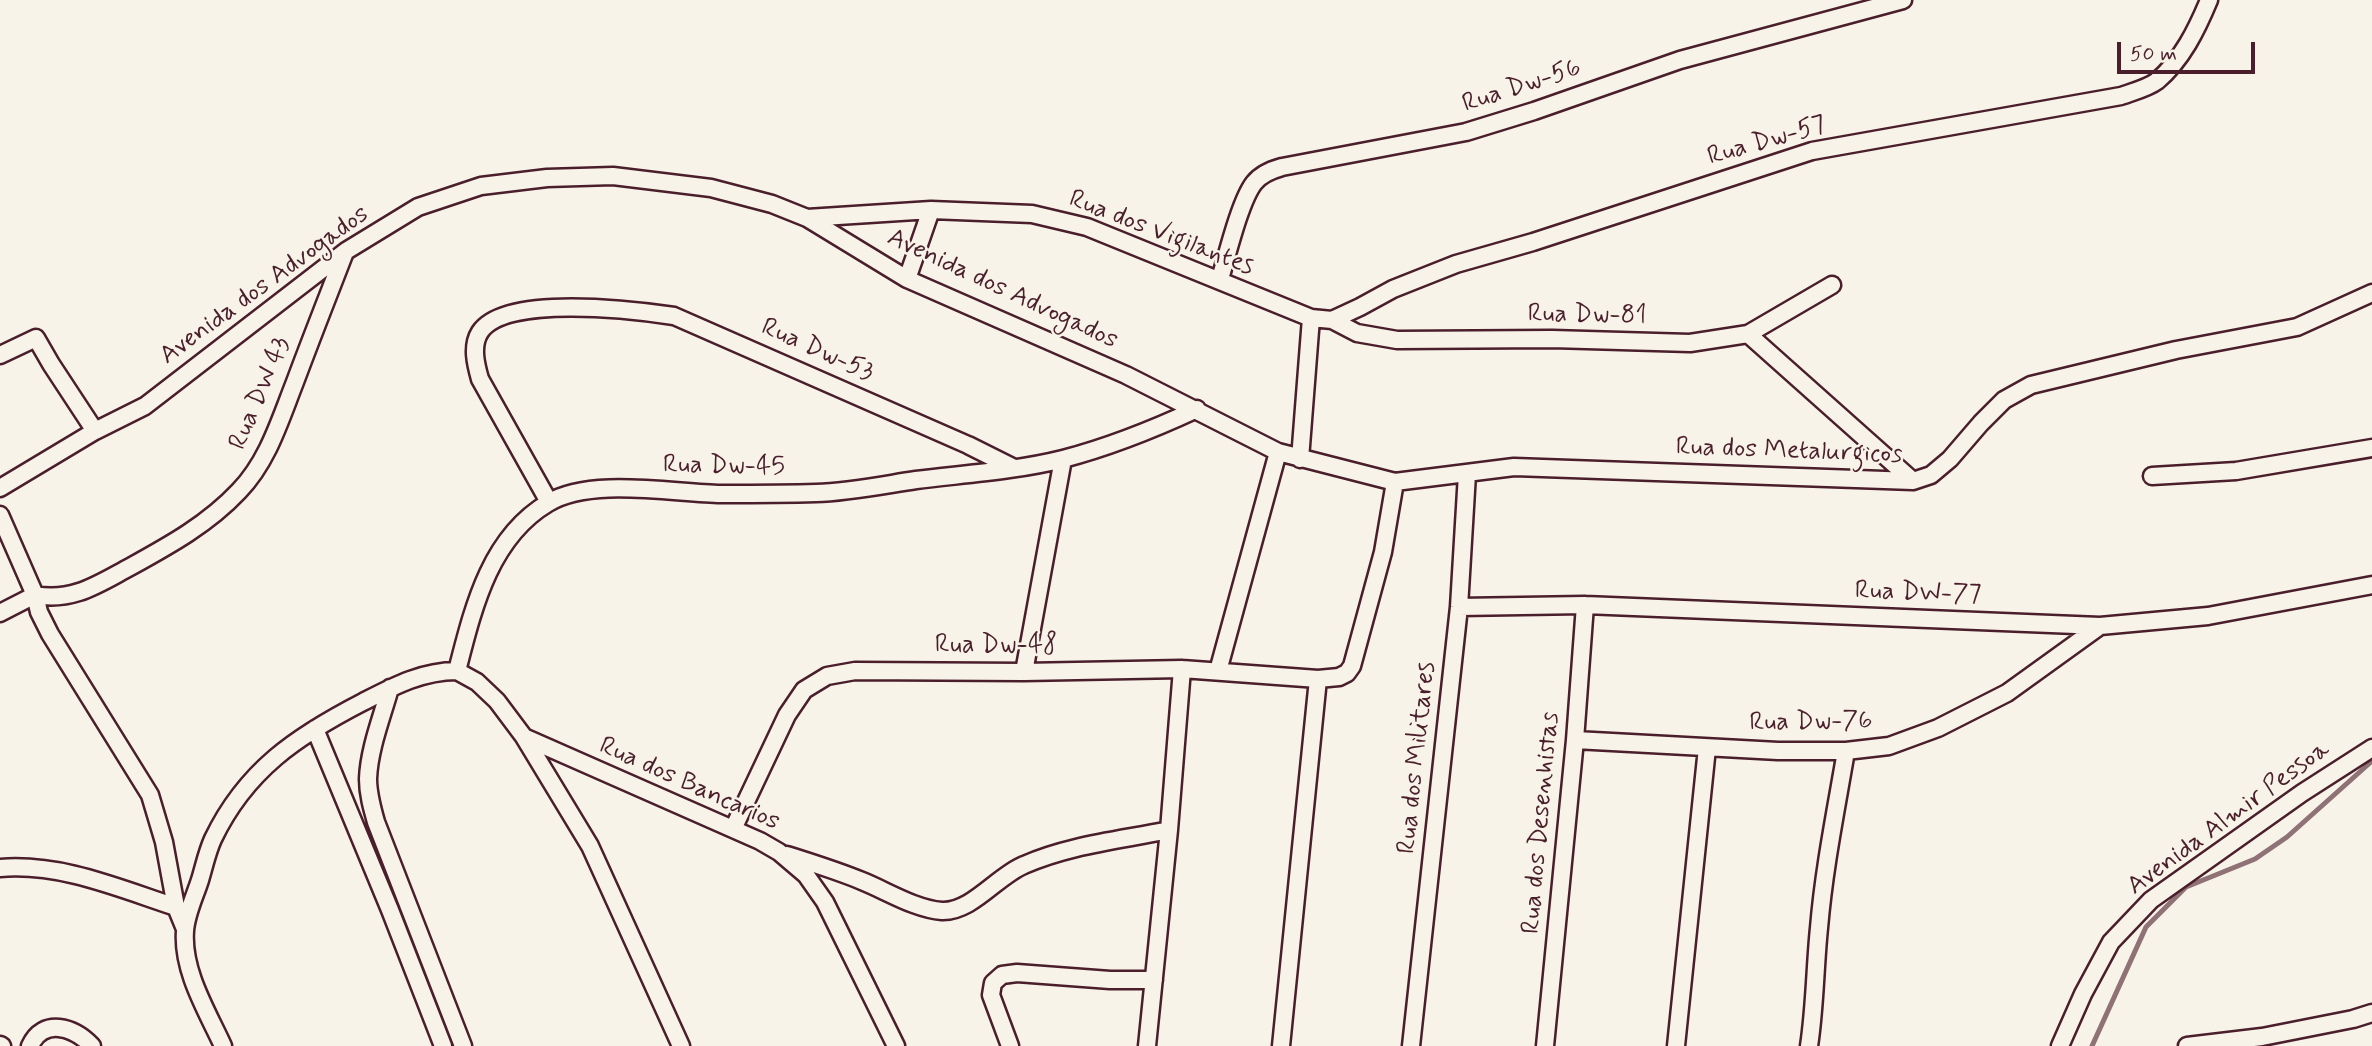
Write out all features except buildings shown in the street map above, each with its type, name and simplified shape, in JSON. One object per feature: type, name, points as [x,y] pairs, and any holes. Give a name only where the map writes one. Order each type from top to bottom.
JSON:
[{"type":"street","name":"Rua Dw-56","points":[[1220,279],[1247,196],[1254,183],[1265,172],[1466,132],[1680,60],[1903,0]]},
{"type":"street","name":"Rua Dw-57","points":[[1332,320],[1393,289],[1455,264],[1533,242],[1812,151],[2121,96],[2156,82],[2172,65],[2193,34],[2209,0]]},
{"type":"street","name":"Avenida dos Advogados","points":[[0,488],[95,431],[145,407],[346,251],[418,207],[481,186],[547,178],[613,176],[711,188],[772,204],[807,218],[907,279],[1126,374],[1278,452],[1395,482]]},
{"type":"street","name":"Rua dos Vigilantes","points":[[807,218],[931,210],[1032,214],[1087,227],[1311,318]]},
{"type":"street","points":[[907,279],[931,210]]},
{"type":"street","name":"Rua DW 43","points":[[35,595],[65,597],[88,589],[174,543],[210,519],[242,489],[268,451],[346,251]]},
{"type":"street","name":"Rua Dw-81","points":[[1332,320],[1357,333],[1396,340],[1552,339],[1690,343],[1748,334],[1832,285]]},
{"type":"street","name":"Rua dos Metalurgicos","points":[[1395,482],[1514,467],[1913,481],[1931,475],[1950,459],[1981,422],[2004,400],[2031,385],[2176,350],[2297,327],[2372,293]]},
{"type":"street","name":"Rua Dw-53","points":[[549,502],[480,379],[474,358],[480,333],[495,318],[517,312],[592,307],[674,316],[945,434],[1014,468]]},
{"type":"street","points":[[1300,459],[1311,318],[1332,320]]},
{"type":"street","points":[[1748,334],[1913,481]]},
{"type":"street","points":[[0,355],[36,338],[95,431]]},
{"type":"street","name":"Rua Dw-45","points":[[549,502],[579,492],[613,488],[721,494],[819,493],[1014,468],[1063,459],[1154,428],[1197,409]]},
{"type":"street","points":[[2152,476],[2236,471],[2372,449]]},
{"type":"street","points":[[1217,671],[1278,452]]},
{"type":"street","points":[[1024,672],[1063,459]]},
{"type":"street","name":"Rua dos Militares","points":[[1411,1046],[1459,607],[1467,474]]},
{"type":"street","name":"Rua Dw-48","points":[[733,829],[787,715],[804,690],[827,676],[855,671],[1182,669],[1318,679],[1339,677],[1347,673],[1356,657],[1383,552],[1395,482]]},
{"type":"street","points":[[457,671],[473,607],[495,558],[520,525],[549,502]]},
{"type":"street","points":[[0,515],[50,634],[150,796],[164,842],[176,907],[185,929],[193,978],[223,1046]]},
{"type":"street","name":"Rua DW-77","points":[[1459,607],[1586,605],[2100,626],[2208,616],[2372,585]]},
{"type":"street","points":[[0,613],[35,595]]},
{"type":"street","name":"Rua dos Desenhistas","points":[[1545,1046],[1586,605]]},
{"type":"street","name":"Rua Dw-76","points":[[1575,740],[1707,748],[1846,751],[1889,746],[1938,728],[2007,693],[2100,626]]},
{"type":"street","points":[[1147,1046],[1182,669]]},
{"type":"street","points":[[185,929],[213,840],[244,789],[268,762],[315,729],[390,688],[435,671],[457,671],[477,682],[497,701],[524,737],[590,846],[681,1046]]},
{"type":"street","points":[[1281,1046],[1318,679]]},
{"type":"street","points":[[390,688],[371,759],[369,797],[406,903],[463,1046]]},
{"type":"street","points":[[315,729],[443,1046]]},
{"type":"street","name":"Rua dos Bancarios","points":[[524,737],[760,841],[779,852],[806,875],[825,902],[896,1046]]},
{"type":"street","points":[[1676,1046],[1707,748]]},
{"type":"street","name":"Avenida Almir Pessoa","points":[[2060,1046],[2083,994],[2111,942],[2151,900],[2302,793],[2372,748]]},
{"type":"street","points":[[1809,1046],[1819,926],[1830,838],[1846,751]]},
{"type":"street","points":[[779,852],[858,879],[919,905],[943,911],[967,905],[1021,866],[1050,855],[1169,830]]},
{"type":"street","points":[[0,868],[36,867],[74,874],[176,907]]},
{"type":"street","points":[[390,910],[406,903]]},
{"type":"street","points":[[1010,1046],[991,995],[993,983],[1002,975],[1017,973],[1110,980],[1154,979]]},
{"type":"street","points":[[2187,1046],[2262,1037],[2372,1013]]},
{"type":"street","points":[[30,1046],[37,1034],[48,1028],[62,1027],[74,1031],[92,1046]]},
{"type":"waterway","points":[[2092,1046],[2146,927],[2186,887],[2255,859],[2287,837],[2372,761]]}]
